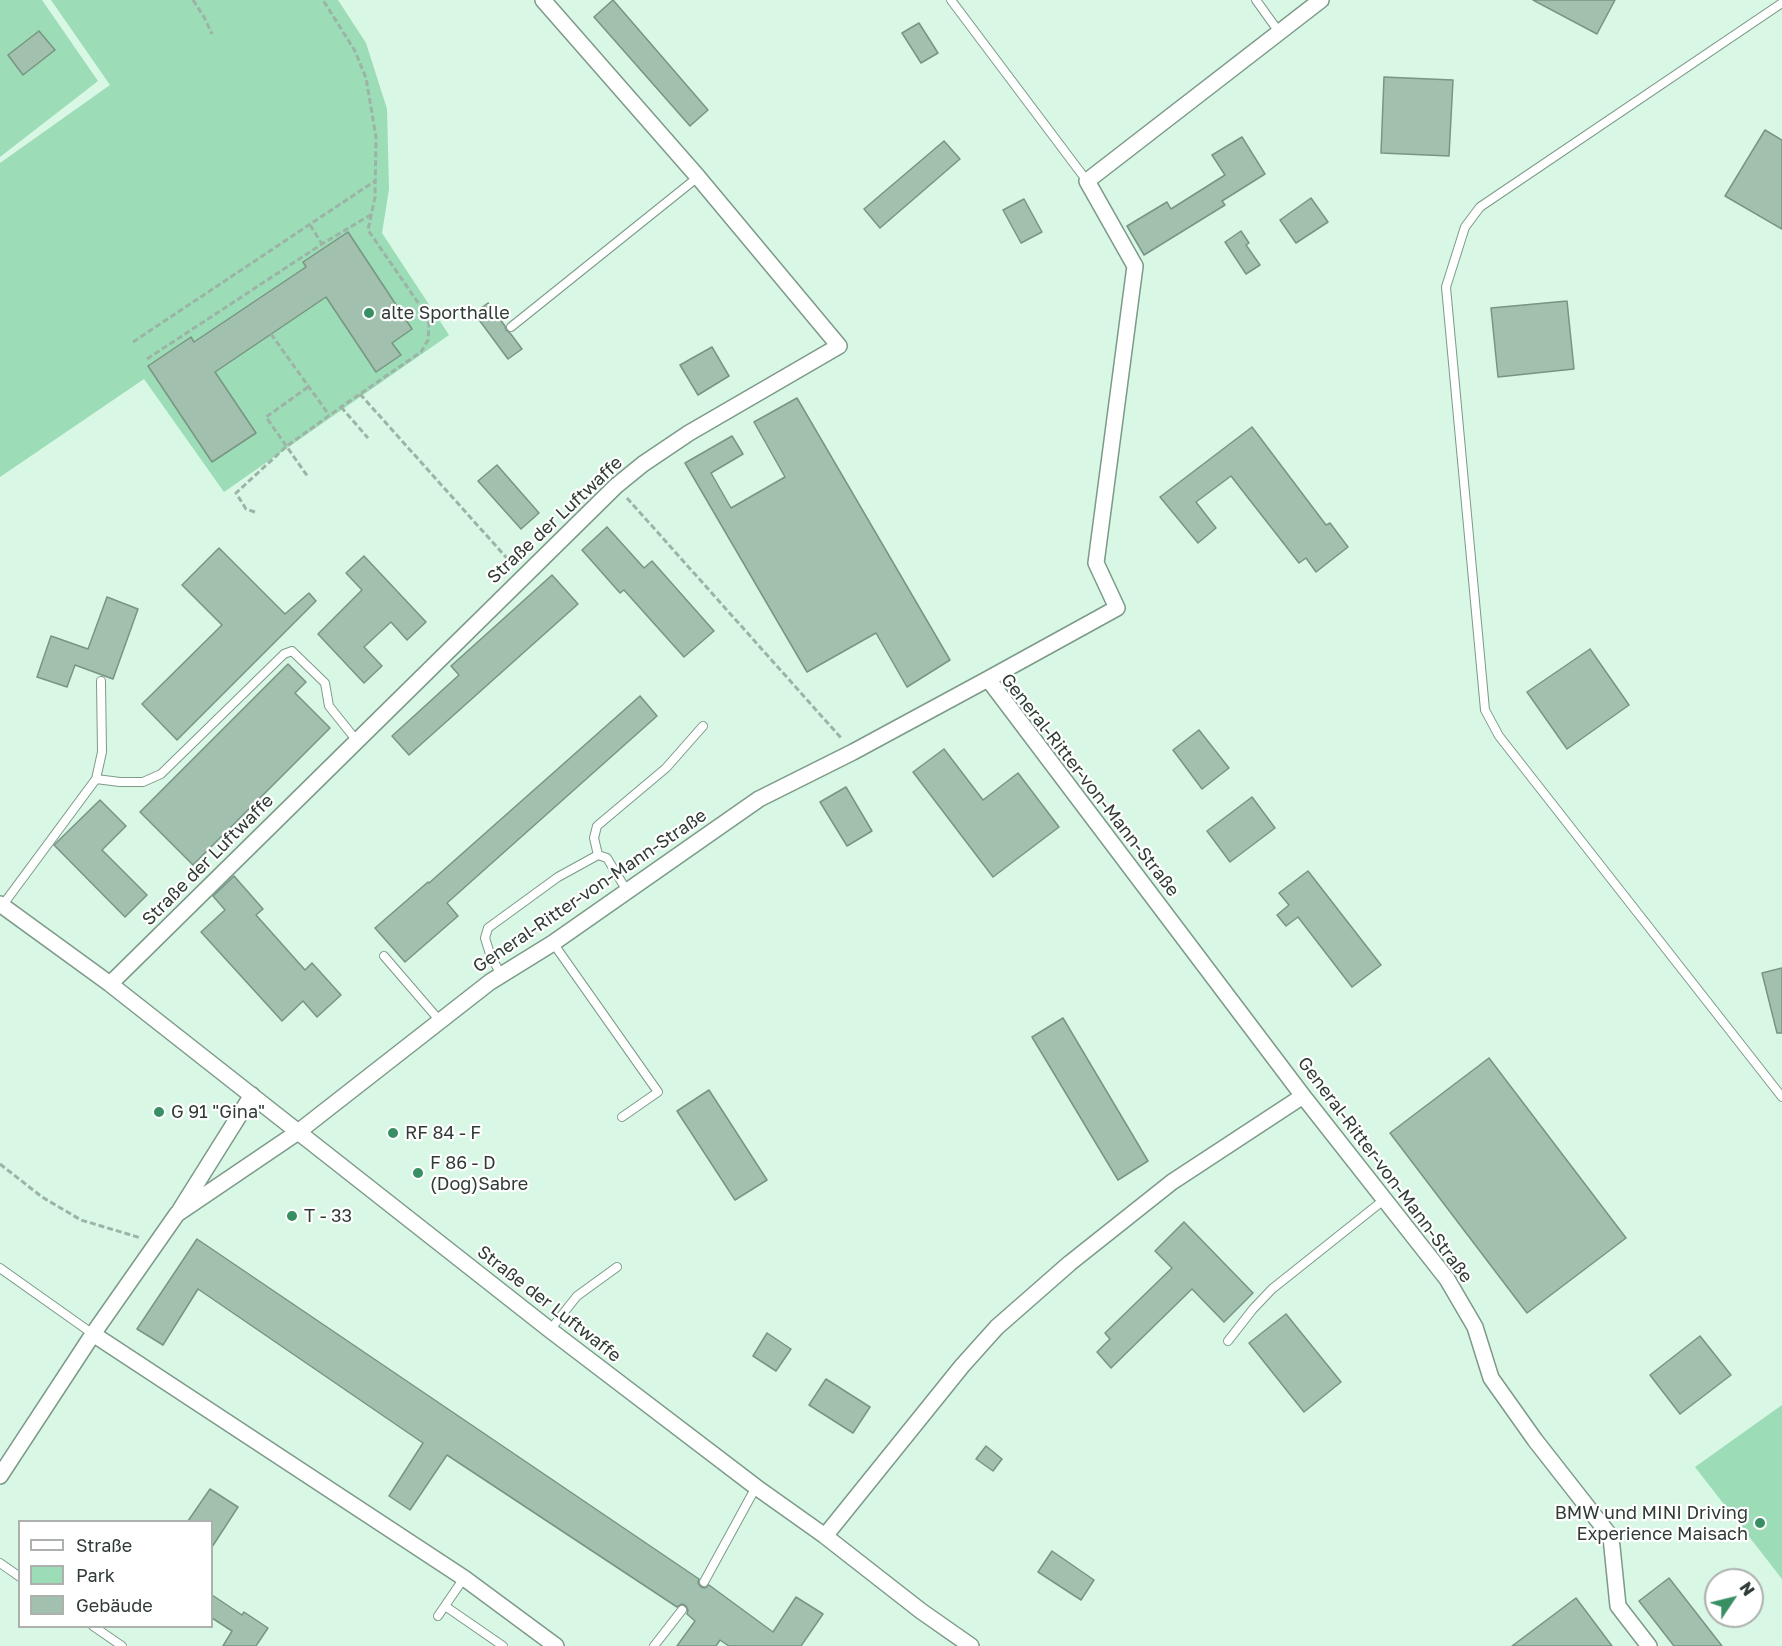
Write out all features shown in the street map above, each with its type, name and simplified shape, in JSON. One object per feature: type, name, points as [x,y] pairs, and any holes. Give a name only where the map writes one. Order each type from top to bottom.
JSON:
[{"type":"street","name":"Straße der Luftwaffe","points":[[110,984],[616,486],[643,464],[689,433],[839,346],[698,177],[543,0]]},
{"type":"street","points":[[988,680],[1117,608],[1096,563],[1135,266],[1087,181],[1321,0]]},
{"type":"street","name":"General-Ritter-von-Mann-Straße","points":[[0,1476],[93,1334],[177,1214],[298,1132],[501,975],[553,943],[759,800],[988,680],[1303,1096],[1448,1279],[1475,1327],[1491,1378],[1535,1440],[1611,1537],[1618,1606],[1648,1646]]},
{"type":"street","name":"Straße der Luftwaffe","points":[[1,905],[110,984],[550,1330],[756,1487],[825,1536],[921,1611],[971,1646]]},
{"type":"street","points":[[177,1214],[252,1095]]},
{"type":"street","points":[[825,1536],[962,1366],[997,1327],[1070,1263],[1172,1182],[1303,1096]]},
{"type":"street","points":[[93,1334],[464,1578],[556,1646]]},
{"type":"lane","points":[[951,0],[1087,181]]},
{"type":"lane","points":[[1256,0],[1279,32]]},
{"type":"lane","points":[[1782,3],[1480,207],[1465,227],[1446,287],[1485,710],[1499,736],[1782,1097]]},
{"type":"lane","points":[[511,327],[698,177]]},
{"type":"lane","points":[[96,779],[144,782],[161,774],[284,654],[292,651],[325,683],[329,706],[357,741]]},
{"type":"lane","points":[[1,905],[96,779],[102,752],[100,681]]},
{"type":"lane","points":[[598,855],[594,838],[597,826],[666,768],[703,726]]},
{"type":"lane","points":[[501,975],[485,938],[488,928],[558,877],[598,855],[607,858],[627,891]]},
{"type":"lane","points":[[553,943],[658,1092],[622,1117]]},
{"type":"lane","points":[[384,956],[440,1021]]},
{"type":"lane","points":[[1228,1341],[1272,1289],[1385,1199]]},
{"type":"lane","points":[[550,1330],[577,1296],[617,1267]]},
{"type":"lane","points":[[0,1268],[93,1334]]},
{"type":"lane","points":[[704,1582],[756,1487]]},
{"type":"lane","points":[[0,1563],[18,1576]]},
{"type":"lane","points":[[438,1616],[464,1578]]},
{"type":"lane","points":[[445,1606],[503,1646]]},
{"type":"lane","points":[[654,1646],[682,1610]]},
{"type":"lane","points":[[96,1628],[122,1646]]},
{"type":"path","points":[[193,0],[212,34]]},
{"type":"path","points":[[255,512],[246,509],[236,493],[287,446],[421,352],[428,340],[429,324],[422,307],[368,230],[375,197],[376,136],[366,78],[355,51],[323,0]]},
{"type":"path","points":[[133,342],[375,181]]},
{"type":"path","points":[[147,359],[322,244],[372,214]]},
{"type":"path","points":[[310,225],[322,244]]},
{"type":"path","points":[[271,334],[329,415]]},
{"type":"path","points":[[308,387],[266,417],[308,477]]},
{"type":"path","points":[[360,394],[523,576]]},
{"type":"path","points":[[341,407],[368,438]]},
{"type":"path","points":[[616,486],[853,752]]},
{"type":"path","points":[[0,1164],[42,1197],[81,1220],[157,1243]]},
{"type":"green space","points":[[0,0],[42,0],[98,81],[0,157]]},
{"type":"green space","points":[[51,0],[338,0],[366,43],[387,109],[389,189],[382,233],[449,335],[224,492],[144,379],[0,477],[0,163],[110,85]]},
{"type":"green space","name":"BMW und MINI Driving Experience Maisach","points":[[1782,1405],[1782,1579],[1695,1467]]},
{"type":"building","points":[[613,0],[708,110],[690,126],[594,17]]},
{"type":"building","points":[[1533,0],[1615,0],[1597,34]]},
{"type":"building","points":[[919,23],[938,53],[921,63],[902,33]]},
{"type":"building","points":[[39,31],[55,50],[23,75],[8,55]]},
{"type":"building","points":[[1384,77],[1453,80],[1449,156],[1381,153]]},
{"type":"building","points":[[1765,130],[1782,140],[1782,229],[1725,196]]},
{"type":"building","points":[[1242,137],[1265,174],[1222,201],[1225,205],[1144,255],[1127,226],[1167,202],[1171,209],[1225,175],[1212,155]]},
{"type":"building","points":[[944,141],[960,159],[880,228],[864,209]]},
{"type":"building","points":[[1311,198],[1328,222],[1296,243],[1280,220]]},
{"type":"building","points":[[1024,199],[1042,232],[1021,243],[1003,210]]},
{"type":"building","points":[[1241,231],[1249,243],[1246,245],[1260,265],[1246,274],[1225,242]]},
{"type":"building","points":[[348,232],[412,329],[392,343],[401,355],[376,372],[326,297],[215,372],[256,433],[212,462],[148,366],[191,337],[194,342],[306,267],[303,262]]},
{"type":"building","points":[[1567,301],[1574,369],[1498,377],[1491,308]]},
{"type":"building","points":[[488,303],[522,349],[508,359],[474,313]]},
{"type":"building","points":[[712,347],[729,376],[698,395],[680,365]]},
{"type":"building","points":[[797,398],[950,660],[907,687],[876,633],[807,672],[685,463],[732,436],[743,454],[711,473],[731,508],[785,477],[754,422]]},
{"type":"building","points":[[1252,427],[1326,525],[1330,523],[1348,547],[1316,572],[1306,558],[1299,563],[1231,476],[1196,502],[1216,528],[1198,543],[1160,497]]},
{"type":"building","points":[[497,465],[539,513],[521,529],[478,481]]},
{"type":"building","points":[[607,527],[644,568],[652,561],[714,631],[684,657],[624,590],[620,593],[582,550]]},
{"type":"building","points":[[219,548],[285,614],[309,593],[316,601],[177,740],[142,704],[222,625],[182,585]]},
{"type":"building","points":[[364,556],[426,622],[407,640],[391,622],[364,647],[382,666],[364,683],[318,634],[362,590],[346,573]]},
{"type":"building","points":[[552,575],[578,604],[409,755],[392,736],[459,675],[451,666]]},
{"type":"building","points":[[107,597],[138,609],[113,679],[75,665],[67,687],[37,677],[51,636],[88,649]]},
{"type":"building","points":[[1590,649],[1629,705],[1567,749],[1527,692]]},
{"type":"building","points":[[288,664],[306,682],[295,693],[330,728],[193,865],[140,812]]},
{"type":"building","points":[[640,696],[657,716],[447,903],[458,916],[405,962],[375,928]]},
{"type":"building","points":[[1199,730],[1229,768],[1202,789],[1173,750]]},
{"type":"building","points":[[944,749],[983,800],[1018,773],[1059,827],[993,877],[913,772]]},
{"type":"building","points":[[846,787],[872,831],[847,846],[820,802]]},
{"type":"building","points":[[1252,797],[1275,828],[1230,862],[1207,831]]},
{"type":"building","points":[[100,800],[126,826],[102,850],[147,895],[125,917],[54,845]]},
{"type":"building","points":[[1308,871],[1381,965],[1352,987],[1298,917],[1286,926],[1277,915],[1289,905],[1279,893]]},
{"type":"building","points":[[234,876],[263,909],[256,915],[305,970],[312,963],[341,995],[317,1017],[303,1001],[282,1021],[201,932],[225,910],[213,896]]},
{"type":"building","points":[[1782,968],[1782,1033],[1777,1033],[1762,973]]},
{"type":"building","points":[[1063,1018],[1148,1161],[1118,1180],[1032,1037]]},
{"type":"building","points":[[1489,1058],[1626,1238],[1527,1313],[1390,1133]]},
{"type":"building","points":[[709,1090],[767,1180],[735,1200],[677,1111]]},
{"type":"building","points":[[1184,1222],[1253,1293],[1224,1322],[1192,1289],[1111,1368],[1097,1352],[1110,1339],[1105,1333],[1172,1268],[1155,1251]]},
{"type":"building","points":[[197,1239],[699,1579],[698,1583],[701,1587],[705,1588],[709,1585],[773,1632],[796,1597],[823,1614],[801,1646],[729,1646],[720,1640],[716,1646],[677,1646],[695,1621],[687,1614],[686,1606],[682,1604],[677,1607],[447,1455],[410,1510],[389,1496],[423,1443],[198,1289],[163,1345],[137,1329]]},
{"type":"building","points":[[1286,1314],[1341,1382],[1304,1412],[1249,1343]]},
{"type":"building","points":[[767,1333],[791,1349],[776,1371],[753,1356]]},
{"type":"building","points":[[1700,1336],[1731,1375],[1680,1414],[1650,1375]]},
{"type":"building","points":[[826,1379],[870,1407],[853,1433],[809,1405]]},
{"type":"building","points":[[986,1446],[1002,1459],[993,1471],[976,1459]]},
{"type":"building","points":[[210,1489],[238,1507],[213,1545],[213,1520],[189,1520]]},
{"type":"building","points":[[1052,1551],[1094,1580],[1081,1600],[1038,1572]]},
{"type":"building","points":[[1669,1578],[1704,1623],[1704,1628],[1708,1628],[1722,1646],[1674,1646],[1639,1601]]},
{"type":"building","points":[[213,1596],[242,1615],[244,1612],[268,1628],[256,1646],[223,1646],[232,1631],[213,1619]]},
{"type":"building","points":[[1576,1598],[1612,1646],[1512,1646]]},
{"type":"place","name":"alte Sporthalle","points":[[369,313]]},
{"type":"place","name":"G 91 \"Gina\"","points":[[159,1112]]},
{"type":"place","name":"RF 84 - F","points":[[393,1133]]},
{"type":"place","name":"F 86 - D (Dog)Sabre","points":[[418,1173]]},
{"type":"place","name":"T - 33","points":[[292,1216]]},
{"type":"place","name":"BMW und MINI Driving Experience Maisach","points":[[1760,1523]]}]
